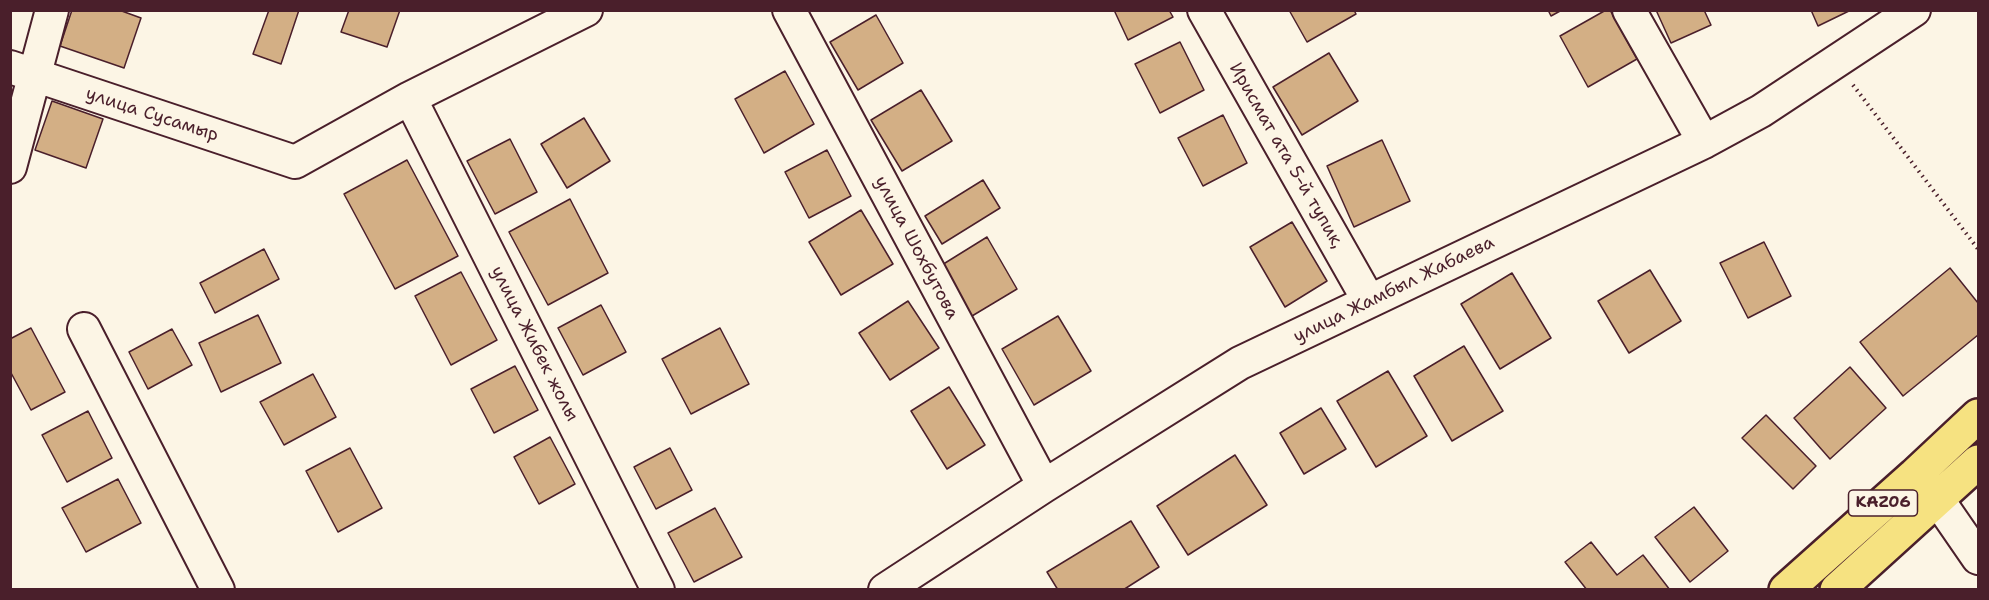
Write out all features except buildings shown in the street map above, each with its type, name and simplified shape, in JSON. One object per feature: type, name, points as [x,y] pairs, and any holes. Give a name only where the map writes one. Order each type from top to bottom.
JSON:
[{"type":"highway","name":"KАZ06","points":[[1786,590],[1978,416]]},
{"type":"highway","name":"KАZ06","points":[[1837,590],[1978,462]]},
{"type":"street","points":[[10,167],[22,72],[52,10]]},
{"type":"street","points":[[410,98],[586,10]]},
{"type":"street","name":"улица Шохбутова","points":[[789,10],[1044,486]]},
{"type":"street","name":"Ирисмат ата 5-й тупик,","points":[[1204,10],[1369,301]]},
{"type":"street","points":[[1629,10],[1704,142]]},
{"type":"street","name":"улица Жамбыл Жабаева","points":[[885,590],[1044,486],[1240,363],[1704,142],[1761,111],[1914,10]]},
{"type":"street","name":"улица Сусамыр","points":[[22,72],[295,162],[410,98]]},
{"type":"street","name":"улица Жибек жолы","points":[[410,98],[658,590]]},
{"type":"street","points":[[84,329],[218,590]]},
{"type":"street","points":[[1938,500],[1978,558]]},
{"type":"path","points":[[1835,62],[1978,249]]}]
